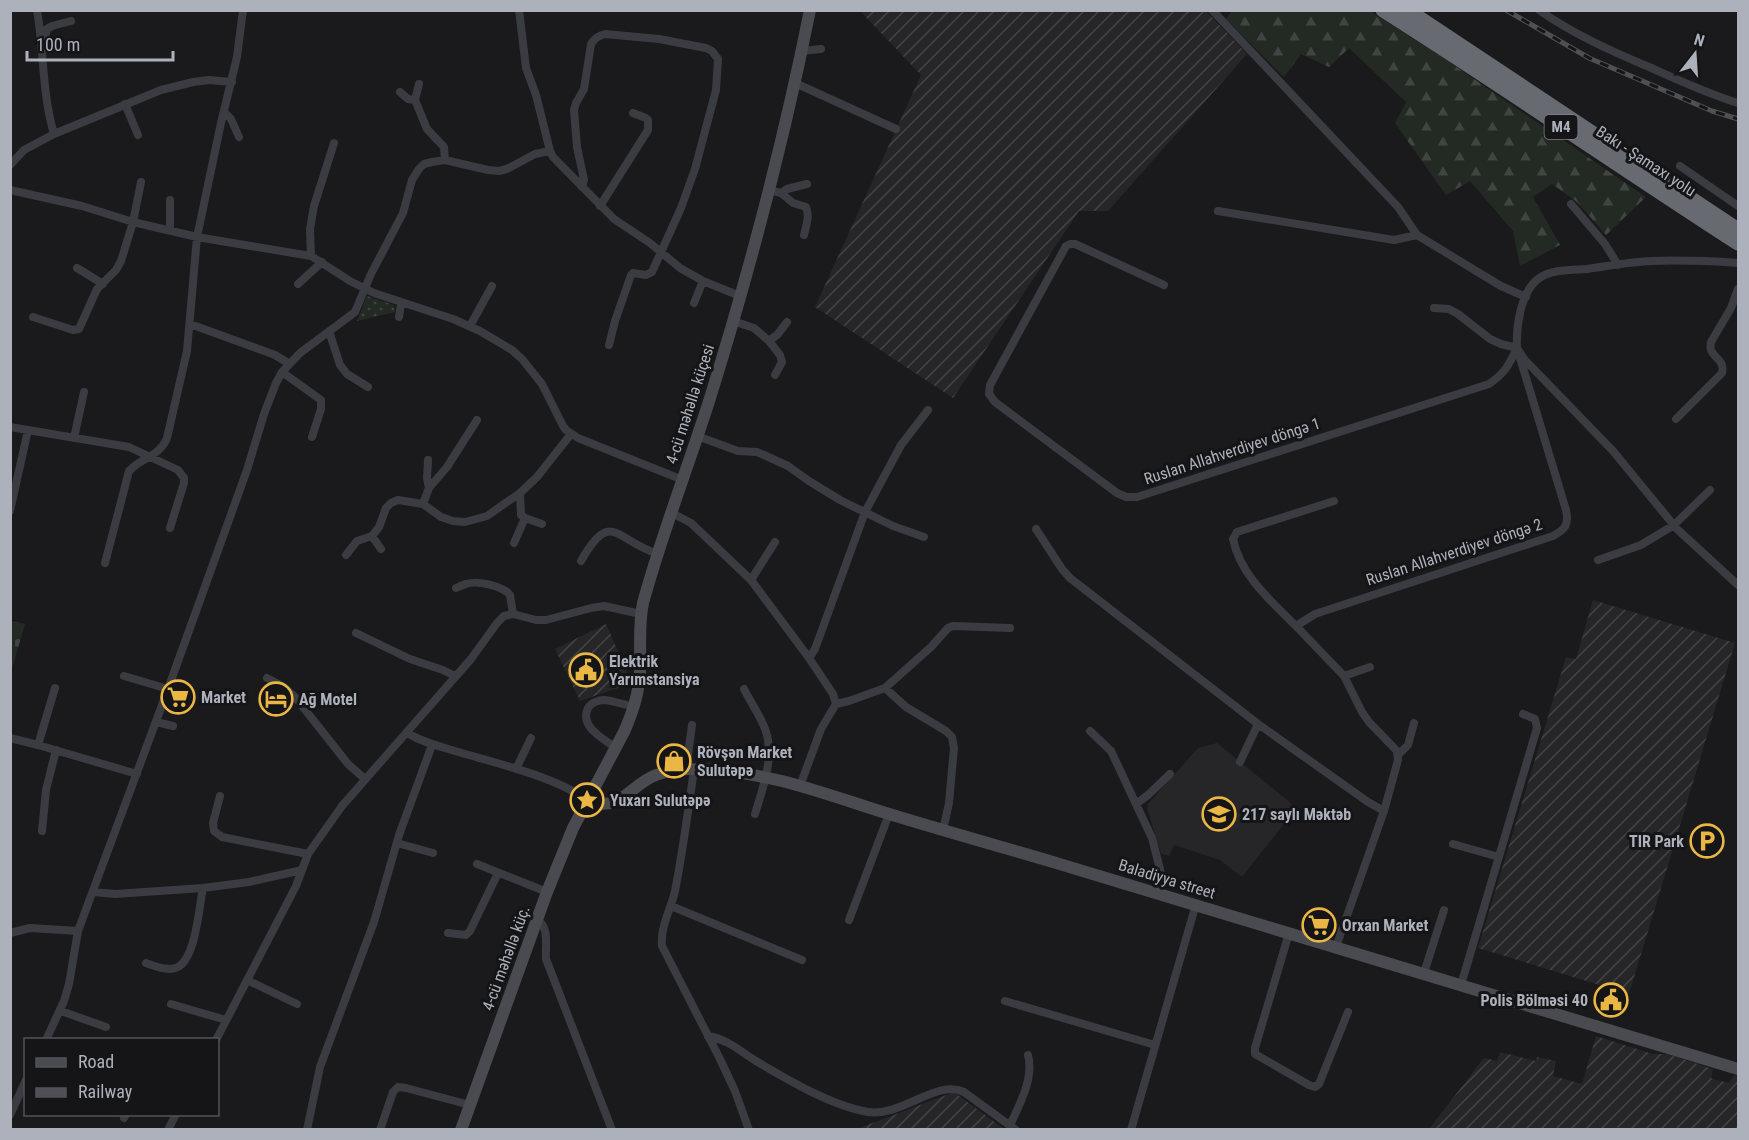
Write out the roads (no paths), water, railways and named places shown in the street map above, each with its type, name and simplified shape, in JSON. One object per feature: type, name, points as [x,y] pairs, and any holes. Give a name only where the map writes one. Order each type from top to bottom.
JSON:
[{"type":"highway","name":"Bakı - Şamaxı yolu","points":[[1383,10],[1738,243]]},
{"type":"highway","name":"Bakı - Şamaxı yolu","points":[[1407,10],[1738,230]]},
{"type":"street","points":[[38,10],[44,82],[54,134]]},
{"type":"street","points":[[105,563],[129,471],[135,464],[161,450],[167,438],[182,377],[190,324],[197,237],[232,82],[243,10]]},
{"type":"street","points":[[519,10],[526,68],[536,95],[550,151],[561,167],[614,219],[650,243],[680,268],[703,281],[740,296]]},
{"type":"street","name":"4-cü məhəllə küçesi","points":[[587,800],[624,732],[633,706],[640,676],[641,614],[658,554],[775,191],[810,10]]},
{"type":"street","points":[[1212,10],[1398,207],[1417,235],[1501,286],[1526,297]]},
{"type":"street","points":[[1539,10],[1599,45],[1738,103]]},
{"type":"street","points":[[42,41],[47,29],[71,21]]},
{"type":"street","points":[[582,187],[584,180],[577,147],[574,110],[584,89],[591,44],[594,39],[605,34],[659,39],[712,51],[718,59],[716,90],[689,187],[652,272],[646,275],[633,273],[631,275],[609,345]]},
{"type":"street","points":[[802,51],[821,50]]},
{"type":"street","points":[[10,165],[24,150],[54,134],[161,90],[209,80],[232,82]]},
{"type":"street","points":[[795,83],[896,129]]},
{"type":"street","points":[[419,84],[415,100],[427,129],[444,147],[445,160]]},
{"type":"street","points":[[400,92],[408,99],[415,100]]},
{"type":"street","points":[[124,104],[138,135]]},
{"type":"street","points":[[224,112],[231,118],[239,137]]},
{"type":"street","points":[[600,206],[648,130],[648,120],[633,113]]},
{"type":"street","points":[[311,256],[310,229],[314,207],[334,143]]},
{"type":"street","points":[[47,1038],[61,1011],[69,984],[78,931],[248,470],[264,414],[282,372],[288,363],[352,315],[403,213],[412,180],[424,164],[445,160],[499,171],[535,154],[550,151]]},
{"type":"street","points":[[1680,166],[1738,206]]},
{"type":"street","points":[[33,317],[73,330],[78,329],[84,321],[94,294],[116,270],[121,261],[133,222],[141,182]]},
{"type":"street","points":[[775,191],[807,184]]},
{"type":"street","points":[[10,190],[82,206],[133,222],[197,237],[311,256],[364,288],[470,326],[512,350],[542,384],[563,426],[571,434],[683,480]]},
{"type":"street","points":[[775,191],[793,203],[806,207],[808,211],[804,236]]},
{"type":"street","points":[[170,200],[170,231]]},
{"type":"street","points":[[1571,204],[1605,244],[1618,265]]},
{"type":"street","points":[[1218,212],[1394,240],[1417,235]]},
{"type":"street","name":"Ruslan Allahverdiyev döngə 1","points":[[1164,285],[1076,244],[1065,246],[990,385],[988,394],[994,402],[1117,493],[1126,497],[1137,497],[1489,384],[1506,370],[1517,348]]},
{"type":"street","name":"Ruslan Allahverdiyev döngə 2","points":[[1296,626],[1315,614],[1553,536],[1566,526],[1568,519],[1566,510],[1517,348],[1518,324],[1526,297],[1537,280],[1554,273],[1650,261],[1738,263]]},
{"type":"street","points":[[298,284],[322,262]]},
{"type":"street","points":[[77,268],[103,284]]},
{"type":"street","points":[[693,303],[703,281]]},
{"type":"street","points":[[470,326],[492,286]]},
{"type":"street","points":[[1676,419],[1724,369],[1723,364],[1711,352],[1711,342],[1735,299],[1738,289]]},
{"type":"street","points":[[399,317],[401,303]]},
{"type":"street","points":[[1434,308],[1449,309],[1490,339],[1517,348],[1612,451],[1674,525],[1738,585]]},
{"type":"street","points":[[733,321],[754,328],[770,341],[782,362],[775,375]]},
{"type":"street","points":[[770,341],[787,322]]},
{"type":"street","points":[[190,324],[288,363]]},
{"type":"street","points":[[329,331],[340,365],[347,374],[368,387]]},
{"type":"street","points":[[282,372],[321,400],[321,410],[312,437]]},
{"type":"street","points":[[74,438],[84,392]]},
{"type":"street","points":[[809,658],[818,642],[865,512],[901,445],[928,410]]},
{"type":"street","points":[[423,504],[429,488],[447,467],[477,420]]},
{"type":"street","points":[[10,427],[129,447],[178,470],[184,478],[170,528]]},
{"type":"street","points":[[10,512],[28,430]]},
{"type":"street","points":[[346,555],[357,541],[372,536],[379,527],[386,508],[398,500],[423,504],[441,517],[453,521],[465,522],[487,516],[520,493],[537,477],[571,434]]},
{"type":"street","points":[[697,435],[738,451],[765,455],[788,466],[840,501],[893,526],[924,537]]},
{"type":"street","points":[[428,460],[429,488]]},
{"type":"street","points":[[1598,560],[1641,545],[1674,525],[1710,490]]},
{"type":"street","points":[[520,493],[521,515],[542,524]]},
{"type":"street","points":[[1334,501],[1237,532],[1233,540],[1243,565],[1254,581],[1344,676],[1365,717],[1394,747],[1398,755],[1384,811],[1336,947]]},
{"type":"street","points":[[672,513],[692,523],[751,580],[809,658],[833,694],[836,704]]},
{"type":"street","points":[[514,543],[525,518]]},
{"type":"street","points":[[1036,528],[1070,578],[1258,724],[1384,811]]},
{"type":"street","points":[[581,561],[592,541],[603,531],[610,530],[658,554]]},
{"type":"street","points":[[372,536],[381,549]]},
{"type":"street","points":[[751,580],[775,542]]},
{"type":"street","points":[[456,588],[467,583],[500,587],[510,595],[513,614]]},
{"type":"street","points":[[217,1038],[296,886],[308,854],[342,806],[471,659],[504,616],[513,614],[546,620],[604,606],[641,614]]},
{"type":"street","points":[[800,786],[821,729],[836,704],[858,699],[885,688],[932,647],[948,628],[953,626],[1010,628]]},
{"type":"street","points":[[356,633],[410,659],[455,676]]},
{"type":"street","points":[[1344,676],[1370,667]]},
{"type":"street","points":[[124,676],[168,689]]},
{"type":"street","points":[[267,678],[284,687],[295,697],[348,764],[365,779]]},
{"type":"street","points":[[38,744],[55,688]]},
{"type":"street","points":[[885,688],[906,707],[952,737],[954,748],[949,803],[943,830]]},
{"type":"street","points":[[744,689],[768,739],[766,777],[755,813]]},
{"type":"street","points":[[616,748],[587,724],[589,706],[604,700],[633,706]]},
{"type":"street","points":[[1461,985],[1537,728],[1535,719],[1523,714]]},
{"type":"street","points":[[156,722],[173,726]]},
{"type":"street","points":[[1398,755],[1408,745],[1414,723]]},
{"type":"street","points":[[692,724],[690,770],[675,892],[661,939],[662,946],[735,1091],[749,1130]]},
{"type":"street","points":[[1240,762],[1258,724]]},
{"type":"street","points":[[1090,731],[1111,752],[1146,824],[1158,855],[1161,877],[1159,893]]},
{"type":"street","points":[[407,733],[432,745],[516,769],[572,789],[587,800]]},
{"type":"street","points":[[10,738],[38,744],[137,774]]},
{"type":"street","points":[[516,769],[531,738]]},
{"type":"street","points":[[307,1130],[320,1067],[374,922],[397,843],[432,745]]},
{"type":"street","points":[[42,831],[46,790],[56,750]]},
{"type":"street","name":"Baladiyya street","points":[[587,800],[597,804],[616,802],[652,777],[670,771],[740,773],[766,777],[1196,904],[1738,1069]]},
{"type":"street","points":[[1136,804],[1170,774]]},
{"type":"street","points":[[220,796],[213,823],[214,831],[222,837],[308,854]]},
{"type":"street","name":"4-cü məhəllə küç.","points":[[461,1130],[547,892],[587,800]]},
{"type":"street","points":[[849,920],[889,814]]},
{"type":"street","points":[[397,843],[433,853]]},
{"type":"street","points":[[1453,844],[1499,857]]},
{"type":"street","points":[[477,864],[547,892]]},
{"type":"street","points":[[93,892],[115,894],[203,888],[249,882],[302,870]]},
{"type":"street","points":[[448,933],[466,935],[470,931],[498,873]]},
{"type":"street","points":[[146,963],[169,969],[178,967],[186,959],[192,947],[203,888]]},
{"type":"street","points":[[1131,1130],[1196,904]]},
{"type":"street","points":[[671,906],[802,960]]},
{"type":"street","points":[[1424,973],[1444,910]]},
{"type":"street","points":[[537,919],[543,923],[546,930],[546,959],[612,1130]]},
{"type":"street","points":[[10,933],[30,928],[78,931]]},
{"type":"street","points":[[1289,933],[1255,1054],[1308,1085],[1316,1087],[1348,1012]]},
{"type":"street","points":[[247,980],[297,1004]]},
{"type":"street","points":[[1005,1001],[1155,1046]]},
{"type":"street","points":[[171,1004],[226,1020]]},
{"type":"street","points":[[61,1011],[106,1027]]},
{"type":"street","points":[[708,1036],[724,1040],[787,1078],[834,1102],[852,1108],[879,1113],[950,1088],[964,1092],[1013,1127],[1030,1071],[1028,1055]]},
{"type":"street","points":[[10,1115],[24,1084]]},
{"type":"street","points":[[380,1130],[393,1092],[398,1087],[470,1105]]},
{"type":"street","points":[[168,1130],[175,1116]]},
{"type":"railway","points":[[1506,10],[1589,58],[1712,111],[1738,119]]},
{"type":"place","name":"Elektrik Yarımstansiya","points":[[586,670]]},
{"type":"place","name":"Market","points":[[178,697]]},
{"type":"place","name":"Ağ Motel","points":[[276,699]]},
{"type":"place","name":"Rövşən Market Sulutəpə","points":[[674,761]]},
{"type":"place","name":"Yuxarı Sulutəpə","points":[[587,800]]},
{"type":"place","name":"217 saylı Məktəb","points":[[1219,814]]},
{"type":"place","name":"TIR Park","points":[[1707,841]]},
{"type":"place","name":"Orxan Market","points":[[1319,925]]},
{"type":"place","name":"Polis Bölməsi 40","points":[[1611,1000]]}]
